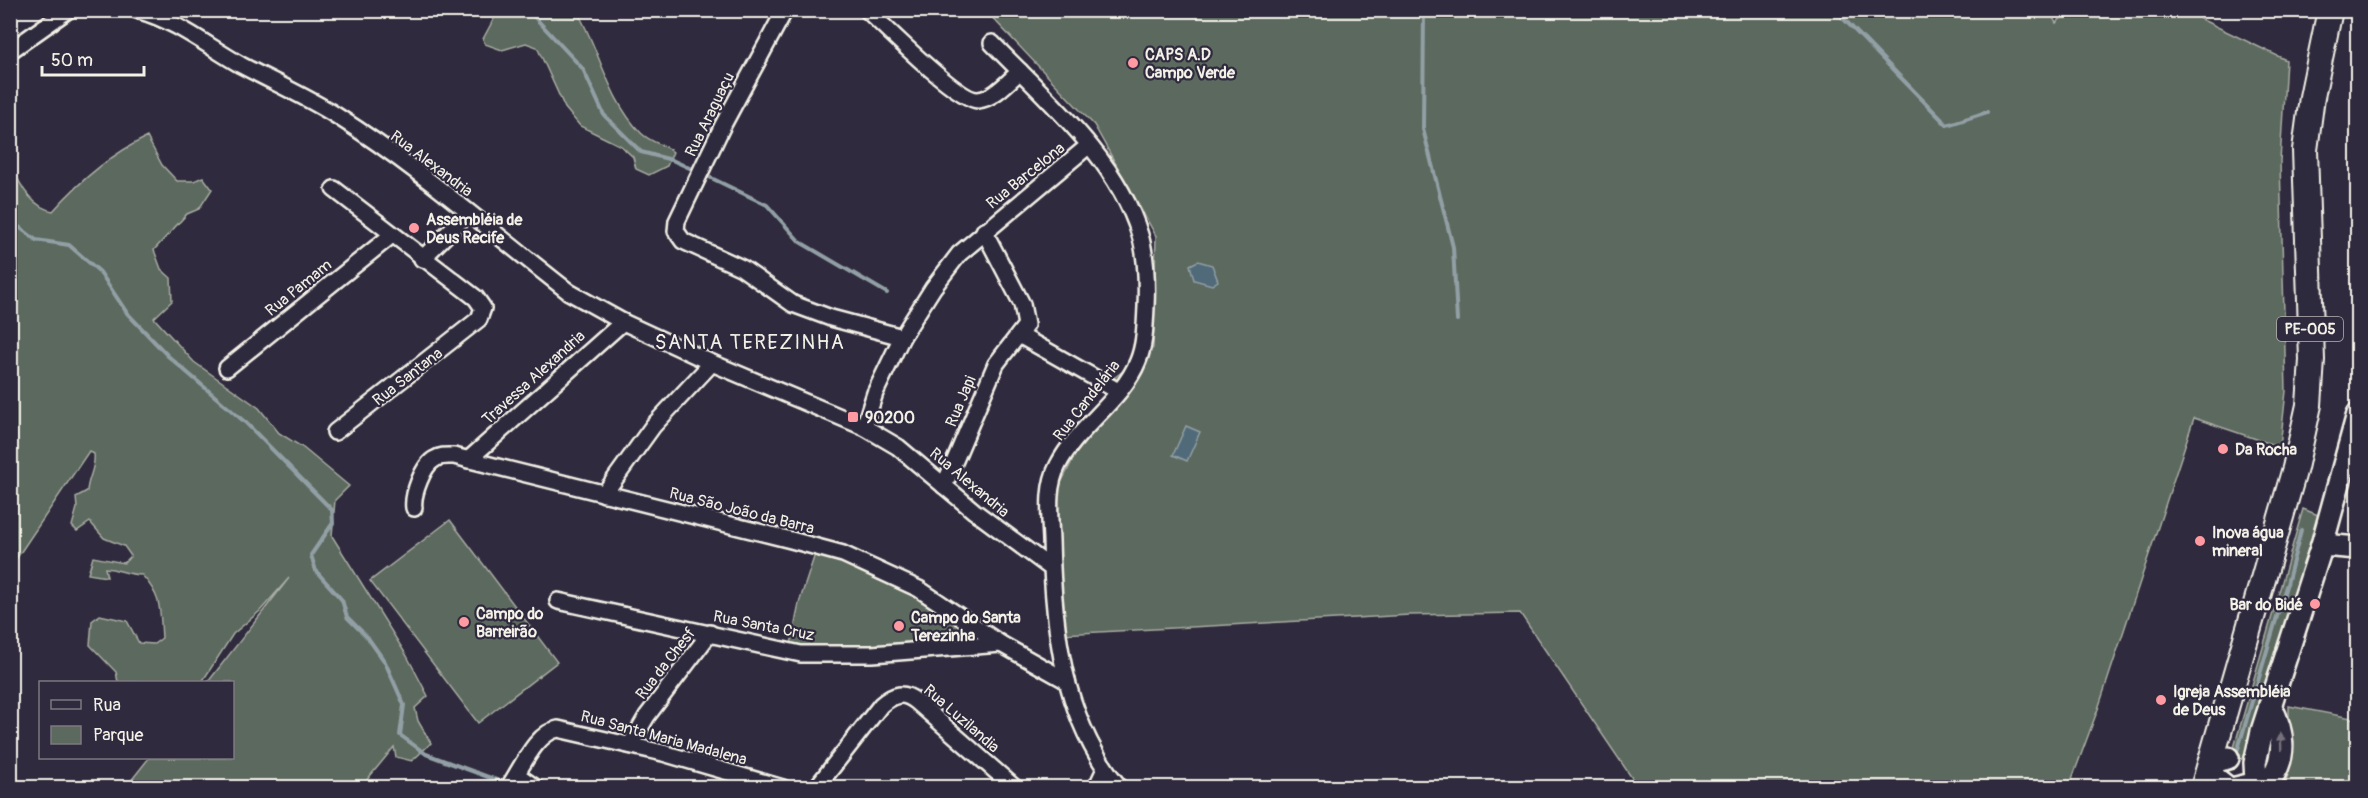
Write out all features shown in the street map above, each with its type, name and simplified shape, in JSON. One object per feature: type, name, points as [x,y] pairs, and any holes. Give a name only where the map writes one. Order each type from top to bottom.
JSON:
[{"type":"main road","name":"PE-005","points":[[2203,788],[2218,755],[2295,468],[2309,405],[2312,360],[2305,150],[2312,97],[2330,10]]},
{"type":"street","points":[[10,51],[68,10]]},
{"type":"street","name":"Rua Alexandria","points":[[137,10],[154,15],[198,36],[238,63],[335,115],[468,213],[569,292],[622,322],[864,427],[898,447],[944,486],[1051,568]]},
{"type":"street","name":"Rua Araguaçu","points":[[785,10],[723,125],[677,221],[678,237],[742,268],[784,298],[804,309],[902,337]]},
{"type":"street","points":[[867,10],[941,78],[968,98],[985,98],[1020,72]]},
{"type":"street","name":"Rua Candelária","points":[[992,43],[1058,109],[1109,175],[1128,207],[1140,236],[1145,262],[1147,293],[1142,347],[1138,362],[1118,391],[1059,463],[1052,478],[1049,494],[1051,568],[1057,640],[1067,681],[1090,743],[1105,769],[1120,788]]},
{"type":"street","name":"Rua Barcelona","points":[[984,231],[1088,146]]},
{"type":"street","points":[[334,189],[422,259],[468,213]]},
{"type":"street","points":[[864,427],[875,393],[902,337],[933,288],[959,254],[984,231],[1022,304],[1026,325],[1019,335],[1118,391]]},
{"type":"street","name":"Rua Pamam","points":[[227,368],[392,235]]},
{"type":"street","name":"Rua Santana","points":[[335,432],[479,319],[483,308],[476,298],[422,259]]},
{"type":"street","name":"Travessa Alexandria","points":[[468,460],[622,322]]},
{"type":"street","name":"Rua Japi","points":[[944,486],[996,364],[1019,335]]},
{"type":"street","points":[[604,494],[653,426],[712,363]]},
{"type":"street","points":[[2228,788],[2214,777],[2218,755],[2257,781],[2280,761],[2283,748],[2279,720],[2270,705],[2322,545],[2358,414]]},
{"type":"street","name":"Rua São João da Barra","points":[[414,507],[417,490],[429,463],[441,456],[468,460],[843,554],[920,589],[1001,644],[1067,681]]},
{"type":"street","points":[[2322,545],[2358,548]]},
{"type":"street","name":"Rua Santa Cruz","points":[[558,601],[801,654],[872,654],[1001,644]]},
{"type":"street","name":"Rua da Chesf","points":[[630,745],[647,716],[710,633]]},
{"type":"street","name":"Rua Luzilandia","points":[[816,788],[881,705],[892,696],[908,695],[1015,788]]},
{"type":"street","name":"Rua Santa Maria Madalena","points":[[517,775],[540,740],[551,730],[558,729],[630,745],[783,788]]},
{"type":"street","points":[[1096,788],[1105,769]]},
{"type":"street","points":[[508,788],[517,775],[536,788]]},
{"type":"green space","points":[[2049,10],[2056,23],[2069,11],[2184,11],[2286,60],[2280,161],[2286,391],[2280,447],[2194,418],[2098,709],[2069,787],[1638,787],[1520,613],[1410,615],[1062,634],[1057,491],[1114,378],[1153,348],[1156,236],[1094,125],[986,11]]},
{"type":"green space","points":[[498,11],[577,11],[612,90],[630,120],[645,136],[673,152],[667,166],[649,175],[636,169],[633,157],[621,146],[580,126],[565,108],[537,47],[526,43],[502,50],[485,44],[483,39]]},
{"type":"green space","points":[[147,137],[162,165],[177,181],[194,181],[203,177],[212,189],[199,209],[187,214],[154,250],[161,269],[171,278],[172,301],[154,318],[194,362],[259,408],[279,433],[302,447],[349,486],[335,500],[332,536],[407,656],[428,696],[415,708],[418,721],[431,743],[412,761],[396,757],[394,747],[361,787],[126,787],[148,759],[234,759],[234,681],[209,681],[289,578],[260,611],[233,634],[203,681],[118,681],[116,672],[90,645],[92,621],[100,615],[127,621],[139,643],[154,644],[162,638],[160,612],[157,597],[142,575],[105,568],[107,577],[88,574],[93,557],[124,563],[131,556],[124,546],[104,538],[90,522],[77,531],[72,526],[77,508],[76,497],[87,491],[93,468],[94,454],[89,451],[14,562],[11,561],[11,163],[26,193],[45,209],[53,211],[96,170]]},
{"type":"green space","points":[[2357,138],[2357,286],[2354,280]]},
{"type":"green space","points":[[2303,509],[2323,517],[2248,754],[2243,759],[2235,757],[2233,751]]},
{"type":"green space","name":"Campo do Barreirão","points":[[450,520],[557,662],[478,723],[370,581]]},
{"type":"green space","points":[[815,554],[843,559],[926,597],[977,638],[820,651],[791,645],[799,603]]},
{"type":"green space","points":[[2289,706],[2357,719],[2357,751],[2351,787],[2283,788],[2289,772]]},
{"type":"water","points":[[1198,261],[1212,265],[1218,281],[1212,285],[1194,280],[1190,265]]},
{"type":"water","points":[[1186,426],[1200,432],[1187,461],[1173,455]]},
{"type":"waterway","points":[[528,10],[583,69],[604,115],[641,152],[672,160],[696,171]]},
{"type":"waterway","points":[[1424,10],[1423,129],[1453,247],[1457,320]]},
{"type":"waterway","points":[[1835,10],[1947,125],[1987,112]]},
{"type":"waterway","points":[[703,174],[767,205],[800,242],[887,293]]},
{"type":"waterway","points":[[10,220],[36,240],[69,245],[100,272],[127,313],[168,356],[246,423],[332,510],[333,523],[311,555],[316,571],[342,600],[347,617],[368,638],[385,662],[404,705],[400,735],[426,754],[499,781]]},
{"type":"waterway","points":[[2287,584],[2301,530]]},
{"type":"waterway","points":[[2238,749],[2286,586]]},
{"type":"place","name":"CAPS A.D Campo Verde","points":[[1133,63]]},
{"type":"place","name":"Assembléia de Deus Recife","points":[[414,228]]},
{"type":"place","name":"90200","points":[[853,417]]},
{"type":"place","name":"Da Rocha","points":[[2223,449]]},
{"type":"place","name":"Inova água mineral","points":[[2200,541]]},
{"type":"place","name":"Bar do Bidé","points":[[2315,604]]},
{"type":"place","name":"Campo do Barreirão","points":[[464,622]]},
{"type":"place","name":"Campo do Santa Terezinha","points":[[899,626]]},
{"type":"place","name":"Igreja Assembléia de Deus","points":[[2161,700]]},
{"type":"district","name":"SANTA TEREZINHA","points":[[750,342]]}]
